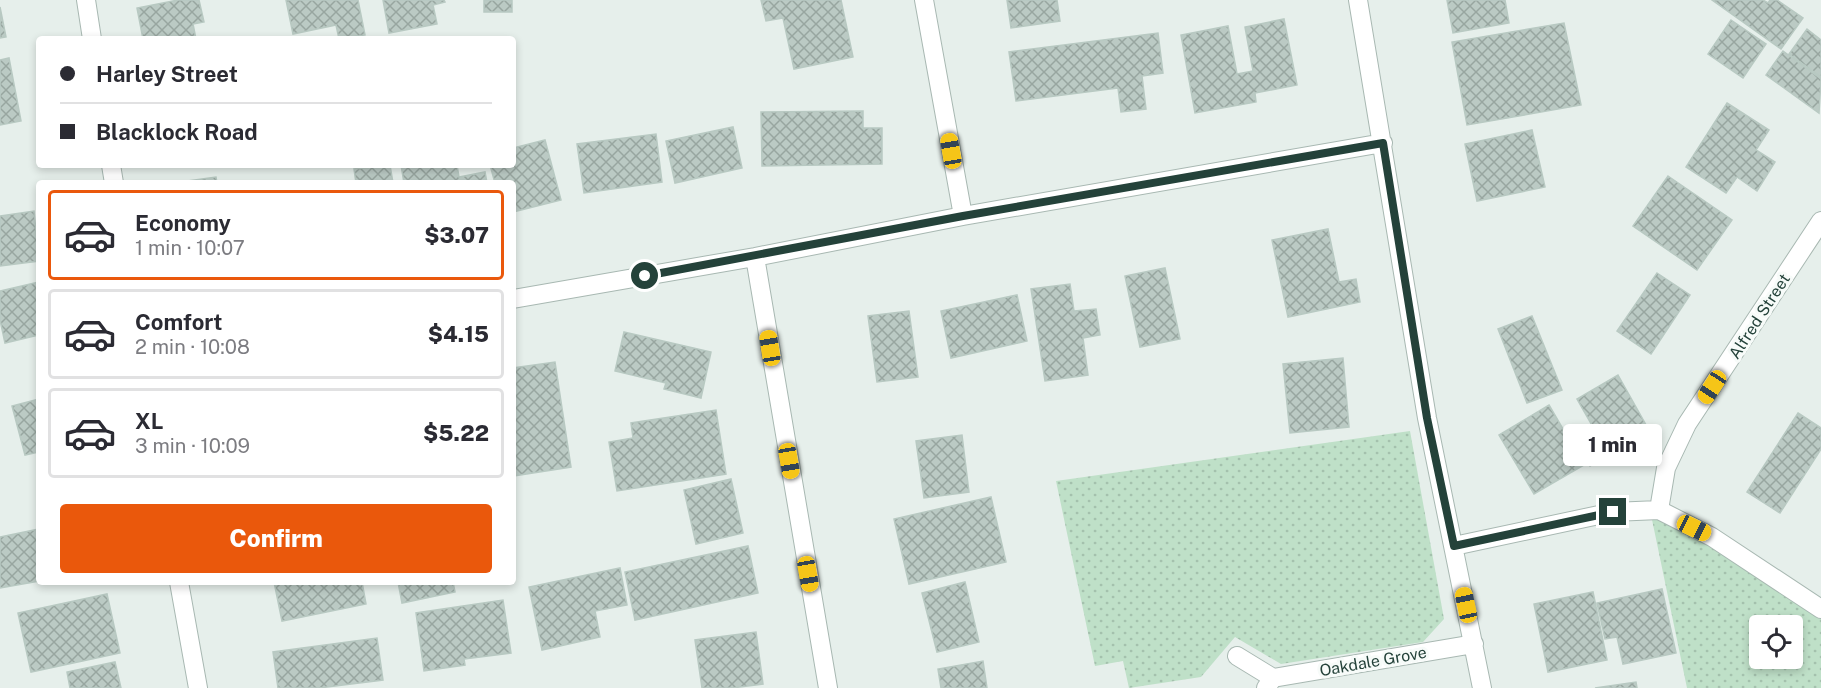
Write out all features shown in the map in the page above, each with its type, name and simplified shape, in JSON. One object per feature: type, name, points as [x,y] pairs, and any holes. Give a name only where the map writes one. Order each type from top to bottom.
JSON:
[{"type":"street","points":[[86,0],[92,36]]},
{"type":"street","points":[[924,0],[963,216]]},
{"type":"street","points":[[1358,0],[1427,418],[1482,688]]},
{"type":"street","points":[[516,298],[755,257],[963,216],[1383,143]]},
{"type":"street","name":"Alfred Street","points":[[1659,510],[1666,468],[1687,424],[1821,221]]},
{"type":"street","points":[[755,257],[828,688]]},
{"type":"street","points":[[1454,546],[1613,512],[1659,510],[1712,537],[1821,609]]},
{"type":"street","points":[[180,585],[198,688]]},
{"type":"street","name":"Oakdale Grove","points":[[1237,656],[1270,683],[1474,644]]},
{"type":"green space","points":[[1410,431],[1444,619],[1423,642],[1281,664],[1235,637],[1201,677],[1129,688],[1123,661],[1095,666],[1056,481]]},
{"type":"green space","points":[[1650,510],[1821,609],[1821,688],[1687,688]]},
{"type":"building","points":[[178,0],[199,0],[204,22],[193,24],[195,36],[142,36],[137,8]]},
{"type":"building","points":[[286,0],[358,0],[365,35],[338,36],[336,25],[293,34]]},
{"type":"building","points":[[383,0],[444,0],[445,2],[433,5],[437,24],[389,33]]},
{"type":"building","points":[[484,0],[512,0],[512,12],[484,12]]},
{"type":"building","points":[[761,0],[841,0],[853,57],[794,69],[783,18],[766,21]]},
{"type":"building","points":[[1007,0],[1057,0],[1060,21],[1011,28]]},
{"type":"building","points":[[1447,0],[1505,0],[1509,23],[1453,33]]},
{"type":"building","points":[[1712,0],[1763,0],[1768,3],[1770,0],[1777,0],[1803,18],[1781,49]]},
{"type":"building","points":[[0,7],[6,37],[0,38]]},
{"type":"building","points":[[1284,19],[1297,85],[1255,93],[1256,102],[1195,113],[1181,35],[1228,26],[1237,74],[1253,71],[1245,27]]},
{"type":"building","points":[[1731,20],[1766,44],[1743,78],[1708,54]]},
{"type":"building","points":[[1564,23],[1581,105],[1467,125],[1452,42]]},
{"type":"building","points":[[1807,29],[1821,40],[1821,77],[1789,54]]},
{"type":"building","points":[[1158,33],[1163,73],[1142,76],[1146,109],[1121,112],[1118,88],[1016,101],[1009,52]]},
{"type":"building","points":[[1783,51],[1821,79],[1819,113],[1766,75]]},
{"type":"building","points":[[9,58],[21,121],[0,125],[0,60]]},
{"type":"building","points":[[1727,103],[1769,130],[1756,150],[1775,162],[1757,191],[1737,177],[1726,193],[1686,167]]},
{"type":"building","points":[[863,111],[863,128],[882,128],[882,164],[762,166],[761,112]]},
{"type":"building","points":[[733,127],[742,168],[675,183],[666,141]]},
{"type":"building","points":[[1532,130],[1545,187],[1477,201],[1465,144]]},
{"type":"building","points":[[656,134],[662,182],[584,193],[577,144]]},
{"type":"building","points":[[545,140],[561,200],[516,211],[516,180],[494,180],[491,168],[516,168],[516,147]]},
{"type":"building","points":[[390,168],[392,180],[356,180],[354,169]]},
{"type":"building","points":[[402,168],[458,168],[459,177],[485,172],[486,180],[404,180]]},
{"type":"building","points":[[1668,176],[1732,220],[1697,270],[1633,226]]},
{"type":"building","points":[[216,177],[216,180],[195,180]]},
{"type":"building","points":[[34,211],[36,261],[0,266],[0,216]]},
{"type":"building","points":[[1328,229],[1339,282],[1356,279],[1360,302],[1288,317],[1272,240]]},
{"type":"building","points":[[1165,268],[1180,339],[1140,347],[1125,276]]},
{"type":"building","points":[[1657,273],[1690,295],[1651,354],[1617,331]]},
{"type":"building","points":[[36,283],[36,336],[5,343],[0,320],[0,291]]},
{"type":"building","points":[[1070,284],[1074,311],[1096,309],[1100,335],[1083,338],[1088,375],[1045,381],[1031,289]]},
{"type":"building","points":[[1017,295],[1027,341],[951,358],[941,311]]},
{"type":"building","points":[[909,311],[918,377],[877,382],[868,316]]},
{"type":"building","points":[[1532,316],[1562,390],[1527,403],[1498,329]]},
{"type":"building","points":[[624,332],[711,352],[701,398],[664,389],[666,383],[615,371]]},
{"type":"building","points":[[1343,358],[1349,427],[1290,433],[1283,364]]},
{"type":"building","points":[[555,362],[571,467],[516,476],[516,368]]},
{"type":"building","points":[[1618,375],[1650,432],[1590,466],[1575,439],[1594,429],[1577,399]]},
{"type":"building","points":[[36,400],[36,453],[25,455],[12,406]]},
{"type":"building","points":[[1549,405],[1584,465],[1534,494],[1499,435]]},
{"type":"building","points":[[716,410],[726,474],[617,491],[609,442],[633,438],[631,423]]},
{"type":"building","points":[[1798,413],[1821,428],[1821,449],[1780,513],[1747,492]]},
{"type":"building","points":[[962,435],[969,492],[924,498],[916,441]]},
{"type":"building","points":[[731,479],[743,533],[696,544],[684,490]]},
{"type":"building","points":[[991,497],[1006,562],[909,584],[894,519]]},
{"type":"building","points":[[36,530],[36,582],[0,588],[0,537]]},
{"type":"building","points":[[748,546],[758,593],[635,620],[625,572]]},
{"type":"building","points":[[620,568],[627,605],[595,611],[600,637],[542,650],[529,587]]},
{"type":"building","points":[[965,582],[979,642],[937,652],[922,593]]},
{"type":"building","points":[[275,585],[363,585],[366,604],[282,621]]},
{"type":"building","points":[[399,585],[454,585],[455,592],[402,603]]},
{"type":"building","points":[[1662,589],[1676,653],[1623,664],[1617,637],[1605,639],[1597,603]]},
{"type":"building","points":[[1593,592],[1607,660],[1548,672],[1534,604]]},
{"type":"building","points":[[107,594],[120,653],[31,672],[18,613]]},
{"type":"building","points":[[503,600],[511,653],[464,659],[465,665],[424,671],[416,613]]},
{"type":"building","points":[[756,632],[763,684],[732,688],[702,688],[695,640]]},
{"type":"building","points":[[377,638],[383,680],[319,688],[278,688],[273,652]]},
{"type":"building","points":[[983,661],[987,688],[941,688],[938,669]]},
{"type":"building","points":[[115,662],[121,688],[70,688],[67,672]]},
{"type":"building","points":[[1636,682],[1637,688],[1595,688]]},
{"type":"route","points":[[645,276],[963,216],[1383,143],[1427,418],[1454,546],[1613,512]]}]
